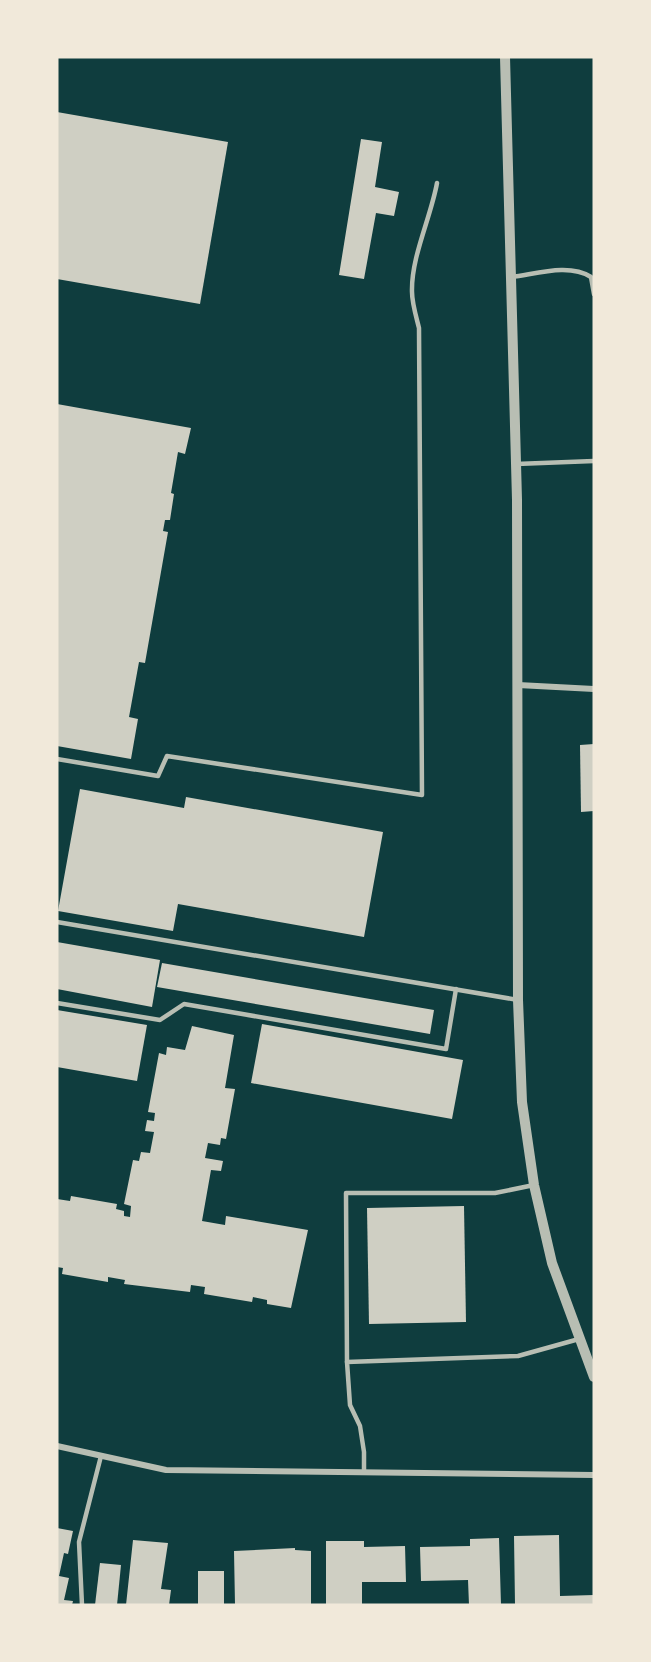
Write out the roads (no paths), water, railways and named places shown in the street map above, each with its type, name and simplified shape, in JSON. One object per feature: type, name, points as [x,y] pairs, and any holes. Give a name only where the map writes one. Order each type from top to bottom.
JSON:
[{"type":"street","points":[[505,57],[514,464],[517,500],[518,1000],[522,1102],[534,1185],[552,1263],[594,1377]]},
{"type":"street","points":[[518,685],[594,689]]},
{"type":"street","points":[[57,1446],[166,1470],[594,1475]]},
{"type":"lane","points":[[57,759],[158,776],[167,756],[422,795],[418,328],[412,291],[417,256],[438,183]]},
{"type":"lane","points":[[511,277],[560,270],[581,270],[591,277],[594,294]]},
{"type":"lane","points":[[514,464],[594,461]]},
{"type":"lane","points":[[57,922],[518,1000]]},
{"type":"lane","points":[[57,1003],[160,1020],[184,1004],[446,1049],[456,989]]},
{"type":"lane","points":[[364,1472],[360,1426],[350,1405],[347,1362],[346,1193],[495,1193],[534,1185]]},
{"type":"lane","points":[[347,1362],[518,1356],[579,1339]]},
{"type":"lane","points":[[82,1605],[79,1542],[101,1455]]}]
